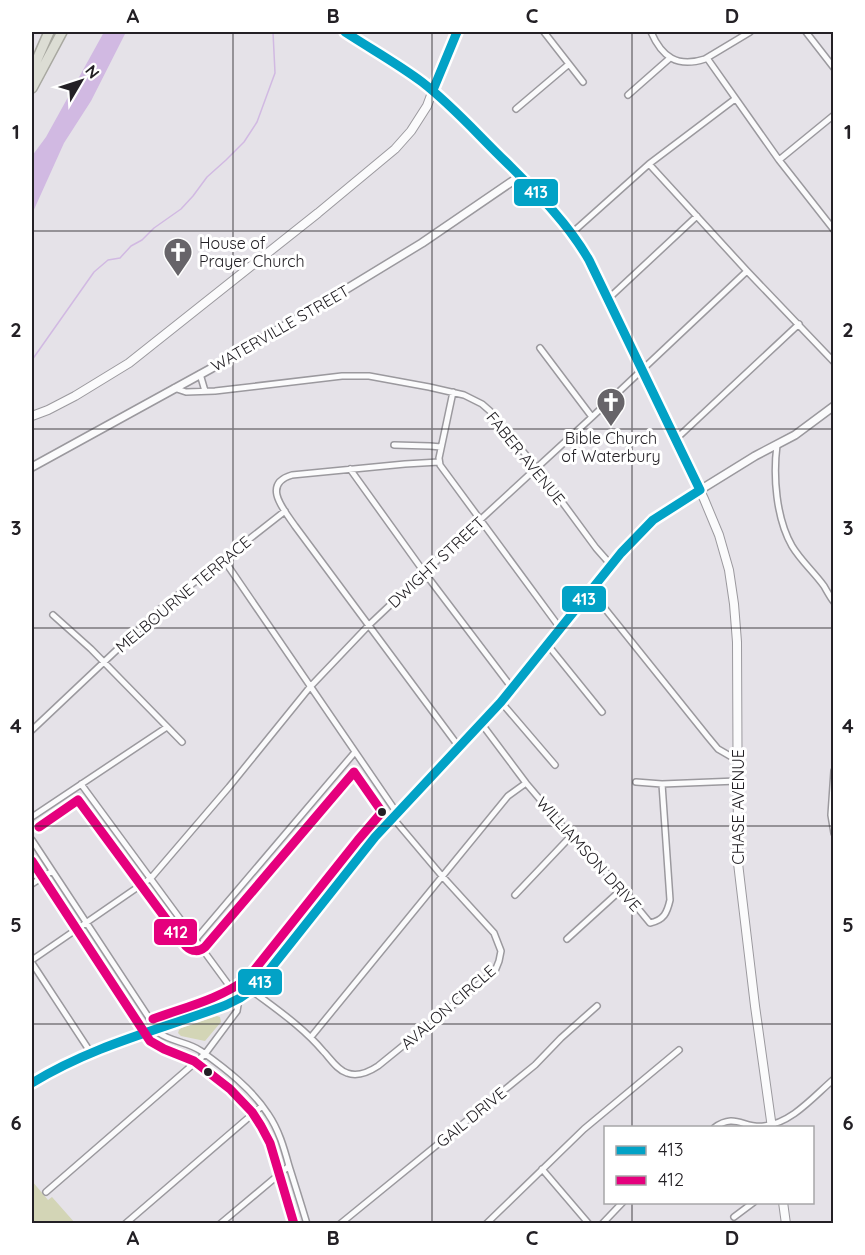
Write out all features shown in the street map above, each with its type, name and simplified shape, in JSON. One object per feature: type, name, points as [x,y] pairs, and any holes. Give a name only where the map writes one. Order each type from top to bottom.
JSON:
[{"type":"highway","points":[[32,71],[49,32]]},
{"type":"highway","points":[[32,88],[62,32]]},
{"type":"main road","name":"CHASE AVENUE","points":[[345,32],[433,90],[555,210],[573,232],[584,249],[709,510],[723,550],[733,593],[737,642],[739,878],[772,1126]]},
{"type":"main road","points":[[32,416],[67,400],[122,368],[332,202],[402,142],[427,106],[457,32]]},
{"type":"main road","points":[[32,1083],[49,1072],[91,1053],[219,1008],[239,999],[251,990],[395,816],[501,702],[610,565],[648,524],[700,490]]},
{"type":"main road","points":[[783,1204],[786,1224]]},
{"type":"street","points":[[544,32],[583,82]]},
{"type":"street","points":[[651,32],[662,51],[670,58],[684,62],[707,58],[750,32]]},
{"type":"street","points":[[806,32],[834,68]]},
{"type":"street","points":[[628,95],[670,58]]},
{"type":"street","points":[[707,58],[779,160],[833,228]]},
{"type":"street","points":[[516,109],[569,64]]},
{"type":"street","points":[[573,232],[650,164],[735,99]]},
{"type":"street","points":[[779,160],[834,115]]},
{"type":"street","points":[[650,164],[834,362]]},
{"type":"street","name":"WATERVILLE STREET","points":[[32,467],[312,310],[408,252],[520,176]]},
{"type":"street","points":[[608,299],[697,216]]},
{"type":"street","name":"DWIGHT STREET","points":[[32,962],[151,878],[310,687],[369,625],[747,271]]},
{"type":"street","points":[[676,439],[799,324]]},
{"type":"street","points":[[540,348],[592,417]]},
{"type":"street","points":[[200,374],[205,392]]},
{"type":"street","name":"FABER AVENUE","points":[[174,388],[186,392],[205,392],[359,375],[470,397],[485,406],[537,468],[610,565]]},
{"type":"street","points":[[453,392],[439,462],[560,628]]},
{"type":"street","points":[[700,490],[801,431],[834,406]]},
{"type":"street","points":[[394,445],[441,447]]},
{"type":"street","points":[[777,445],[774,466],[783,522],[791,544],[834,602]]},
{"type":"street","points":[[439,462],[292,475],[282,479],[276,490],[278,500],[285,511],[459,747]]},
{"type":"street","points":[[350,469],[512,688]]},
{"type":"street","name":"MELBOURNE TERRACE","points":[[32,730],[164,606],[285,511]]},
{"type":"street","name":"AVALON CIRCLE","points":[[224,560],[355,752],[395,816],[442,876],[494,933],[501,951],[495,971],[378,1066],[368,1072],[357,1074],[348,1074],[339,1069],[311,1036],[251,990]]},
{"type":"street","points":[[590,590],[718,749],[737,760]]},
{"type":"street","points":[[53,615],[182,742]]},
{"type":"street","points":[[548,644],[602,712]]},
{"type":"street","points":[[501,702],[555,765]]},
{"type":"street","name":"WILLIAMSON DRIVE","points":[[481,723],[526,783],[650,923],[659,921],[668,911],[670,900],[662,784]]},
{"type":"street","points":[[32,817],[167,727]]},
{"type":"street","points":[[196,939],[355,752]]},
{"type":"street","points":[[834,771],[831,815],[834,833]]},
{"type":"street","points":[[636,782],[662,784],[737,781]]},
{"type":"street","points":[[311,1036],[508,796],[526,783]]},
{"type":"street","points":[[46,1192],[205,1054],[237,1011],[239,999],[81,784]]},
{"type":"street","points":[[514,895],[571,836]]},
{"type":"street","points":[[32,840],[163,1036],[191,1045],[205,1054],[239,1082],[262,1106],[278,1132],[307,1224]]},
{"type":"street","points":[[32,884],[52,871]]},
{"type":"street","points":[[567,939],[622,889]]},
{"type":"street","points":[[32,962],[91,1053]]},
{"type":"street","name":"GAIL DRIVE","points":[[340,1224],[535,1065],[597,1006]]},
{"type":"street","points":[[486,1224],[584,1129],[680,1050]]},
{"type":"street","points":[[772,1126],[798,1110],[834,1079]]},
{"type":"street","points":[[125,1224],[262,1106]]},
{"type":"street","points":[[717,1126],[729,1120],[756,1126]]},
{"type":"street","points":[[220,1224],[289,1166]]},
{"type":"street","points":[[542,1169],[589,1224]]},
{"type":"street","points":[[602,1224],[622,1204]]},
{"type":"street","points":[[734,1217],[753,1204]]},
{"type":"green space","points":[[220,1017],[221,1022],[205,1041],[181,1036],[178,1033],[181,1028]]},
{"type":"green space","points":[[32,1181],[48,1200],[52,1197],[75,1223],[32,1223]]},
{"type":"shaded area","points":[[104,32],[126,32],[91,101],[64,143],[32,214],[32,156],[46,137]]},
{"type":"waterway","points":[[32,360],[94,272],[108,260],[120,258],[131,246],[181,209],[207,177],[244,142],[257,122],[275,73],[273,32]]},
{"type":"transit line","name":"413","points":[[32,1083],[103,1048],[226,1005],[256,987],[375,837],[501,702],[621,553],[653,520],[700,490],[589,260],[561,220],[444,101],[413,75],[345,32]]},
{"type":"transit line","name":"413","points":[[433,90],[457,32]]},
{"type":"transit line","name":"412","points":[[39,827],[78,800],[186,946],[196,951],[205,947],[354,772],[382,812],[248,978],[226,992],[153,1019]]},
{"type":"transit line","name":"412","points":[[32,861],[150,1041],[194,1061],[230,1089],[252,1112],[270,1143],[294,1224]]},
{"type":"place","name":"House of Prayer Church","points":[[178,278]]},
{"type":"place","name":"Bible Church of Waterbury","points":[[611,428]]}]
